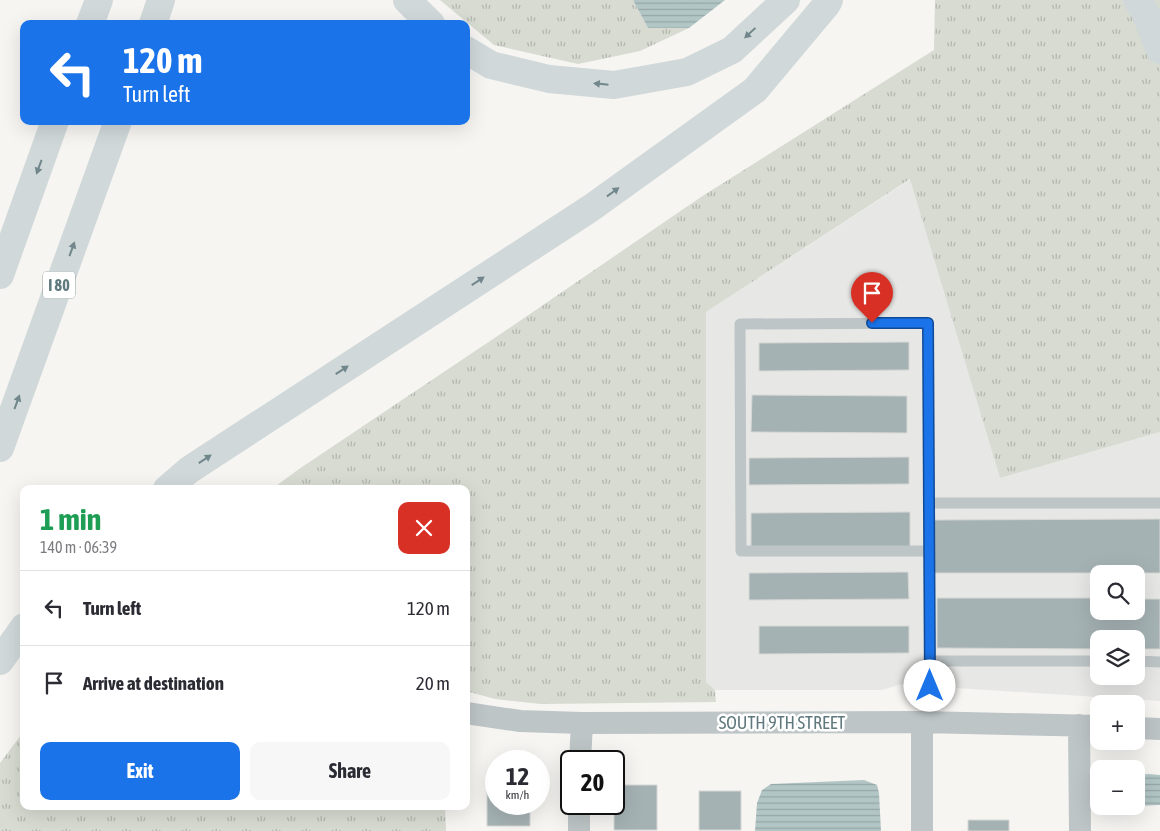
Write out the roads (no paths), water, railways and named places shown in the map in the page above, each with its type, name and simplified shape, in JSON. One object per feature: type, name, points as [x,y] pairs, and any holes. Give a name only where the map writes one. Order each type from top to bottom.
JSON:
[{"type":"main road","points":[[83,20],[88,0]]},
{"type":"main road","points":[[92,20],[99,0]]},
{"type":"main road","points":[[154,20],[161,0]]},
{"type":"main road","points":[[407,0],[427,20]]},
{"type":"main road","points":[[470,52],[491,65],[550,79],[614,85],[687,72],[725,54],[732,50],[786,0]]},
{"type":"main road","points":[[171,485],[188,470],[591,208],[755,90],[829,0]]},
{"type":"main road","points":[[1137,0],[1145,12],[1160,50]]},
{"type":"main road","points":[[0,275],[54,125]]},
{"type":"main road","name":"I 80","points":[[0,448],[117,125]]},
{"type":"main road","points":[[0,661],[20,633]]},
{"type":"street","name":"SOUTH 9TH STREET","points":[[470,714],[520,721],[582,723],[926,722],[1089,725]]},
{"type":"street","points":[[922,831],[926,722]]},
{"type":"street","points":[[581,750],[582,723]]},
{"type":"street","points":[[1080,831],[1089,725]]},
{"type":"street","points":[[1145,728],[1160,729]]},
{"type":"street","points":[[579,815],[579,831]]},
{"type":"lane","points":[[926,722],[930,661],[928,323],[740,324],[741,551],[929,551]]},
{"type":"lane","points":[[929,503],[1160,503]]},
{"type":"lane","points":[[930,661],[1090,661]]},
{"type":"lane","points":[[1145,661],[1160,662]]}]
